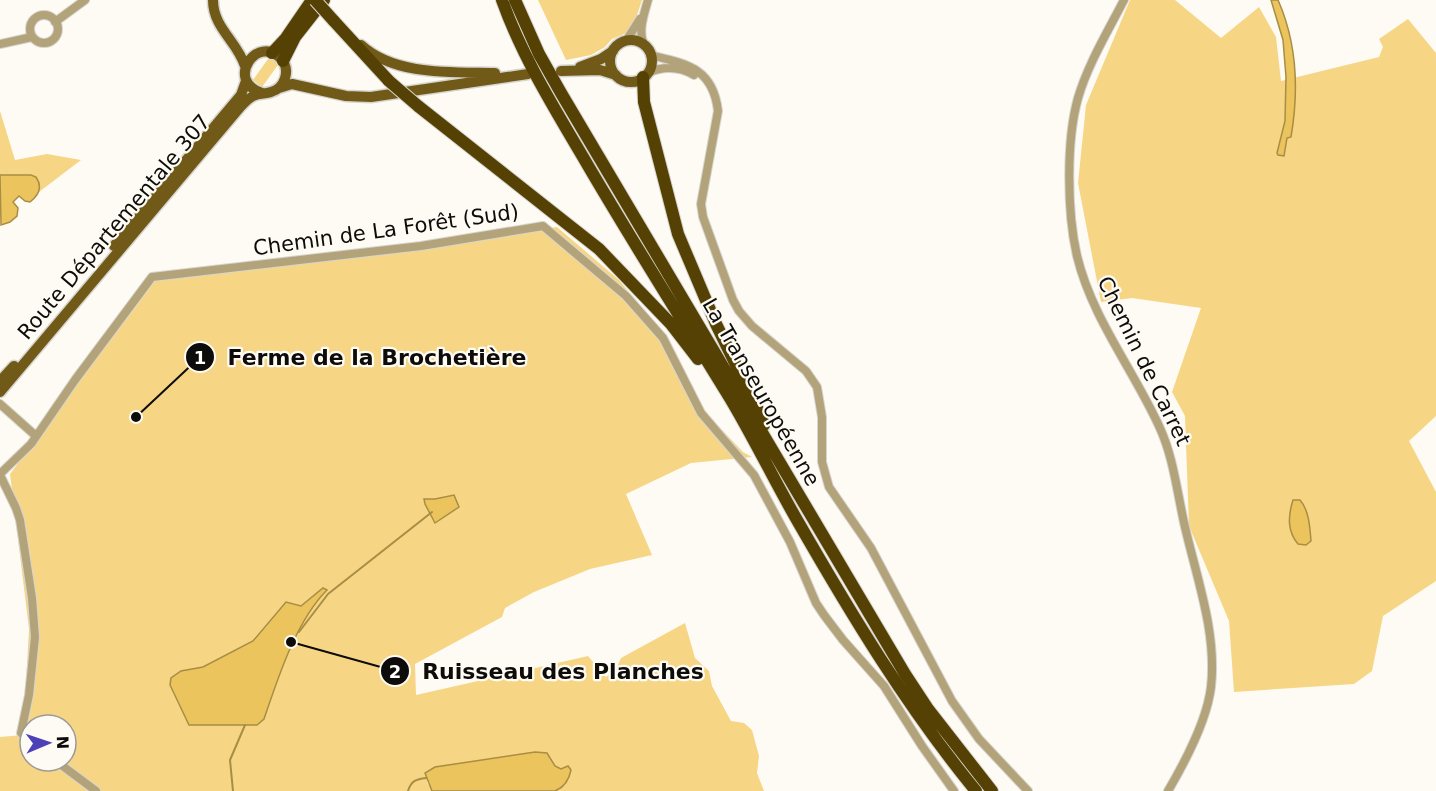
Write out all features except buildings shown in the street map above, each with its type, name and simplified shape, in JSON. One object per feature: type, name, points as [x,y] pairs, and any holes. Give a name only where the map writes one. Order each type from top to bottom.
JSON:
[{"type":"highway","points":[[272,53],[286,38],[313,0],[334,19],[389,81],[606,255],[671,324],[718,388],[732,401]]},
{"type":"highway","points":[[284,65],[295,37],[324,0]]},
{"type":"highway","name":"La Transeuropéenne","points":[[502,0],[541,85],[628,234],[732,401],[797,520],[936,743],[976,791]]},
{"type":"highway","name":"La Transeuropéenne","points":[[515,0],[539,54],[561,93],[905,674],[928,709],[992,791]]},
{"type":"highway","points":[[645,75],[644,102],[678,234],[716,324],[763,420],[765,439]]},
{"type":"main road","points":[[213,0],[216,22],[237,47],[246,66],[246,81],[252,89],[262,93],[292,84],[345,96],[371,97],[522,74],[462,73],[398,65],[367,50],[334,19]]},
{"type":"main road","points":[[218,0],[219,14],[224,24],[242,43],[258,53]]},
{"type":"main road","points":[[626,41],[638,42],[648,50],[650,67],[638,80],[626,81],[600,70],[566,70],[601,59],[626,41]]},
{"type":"main road","points":[[613,51],[610,63],[616,75]]},
{"type":"main road","points":[[246,66],[250,58],[258,53],[272,53],[301,81],[321,91]]},
{"type":"main road","points":[[279,88],[285,77],[284,65]]},
{"type":"main road","name":"Route Départementale 307","points":[[0,381],[241,95],[246,81]]},
{"type":"main road","name":"Route Départementale 307","points":[[0,392],[236,112],[253,96],[262,93]]},
{"type":"street","points":[[56,22],[85,0]]},
{"type":"street","points":[[648,0],[641,40],[648,50],[697,70],[709,82],[717,104],[717,123],[703,184],[701,204],[733,300],[752,326],[806,371],[817,387],[822,417],[822,462],[830,487],[871,548],[952,701],[979,739],[1028,791]]},
{"type":"street","name":"Chemin de Carret","points":[[1124,0],[1078,99],[1071,151],[1072,218],[1077,255],[1084,281],[1097,312],[1148,403],[1171,458],[1210,633],[1211,688],[1195,737],[1168,791]]},
{"type":"street","points":[[626,41],[645,11]]},
{"type":"street","points":[[0,44],[32,37],[43,43],[51,41],[56,35],[56,22],[49,16],[36,18],[30,29],[32,37]]},
{"type":"street","points":[[645,75],[658,68],[681,69],[695,75],[713,91]]},
{"type":"street","name":"Chemin de La Forêt (Sud)","points":[[36,436],[152,278],[421,246],[543,226],[626,296],[663,338],[701,413],[754,476],[790,542],[816,603],[843,640],[884,686],[954,791]]},
{"type":"street","points":[[0,404],[36,436],[0,475],[20,520],[35,616],[32,681],[25,713]]},
{"type":"street","points":[[72,773],[96,791]]},
{"type":"shaded area","points":[[538,0],[642,0],[635,21],[626,33],[612,39],[605,47],[591,55],[566,60]]},
{"type":"shaded area","points":[[1130,0],[1175,0],[1221,38],[1259,7],[1276,37],[1281,81],[1379,57],[1383,47],[1379,39],[1408,19],[1436,53],[1436,416],[1409,441],[1436,492],[1436,581],[1383,616],[1372,671],[1354,684],[1234,692],[1229,621],[1189,526],[1185,416],[1172,392],[1201,308],[1132,298],[1101,302],[1078,183],[1086,105]]},
{"type":"shaded area","points":[[1271,0],[1278,0],[1284,16],[1295,67],[1294,119],[1291,137],[1287,138],[1284,156],[1277,153],[1285,121],[1286,77],[1283,40]]},
{"type":"shaded area","points":[[268,59],[275,61],[278,65],[262,87],[253,80]]},
{"type":"shaded area","points":[[0,111],[15,160],[47,154],[81,160],[39,192],[40,185],[36,177],[0,175]]},
{"type":"shaded area","points":[[0,175],[31,175],[36,177],[40,187],[36,197],[30,202],[19,196],[13,202],[18,208],[17,216],[1,225]]},
{"type":"shaded area","points":[[557,227],[619,280],[662,336],[704,411],[743,452],[752,457],[691,463],[626,494],[652,555],[590,569],[534,592],[505,608],[502,617],[415,664],[416,695],[588,656],[606,677],[616,669],[621,658],[685,623],[695,658],[709,671],[712,686],[731,721],[744,723],[752,730],[759,756],[757,773],[764,791],[555,791],[560,789],[561,769],[555,766],[547,753],[435,767],[427,782],[432,791],[0,791],[0,737],[18,735],[18,773],[78,773],[78,713],[24,713],[29,629],[10,474],[155,281],[429,248]]},
{"type":"shaded area","points":[[454,495],[459,507],[435,523],[424,499]]},
{"type":"shaded area","points":[[1293,500],[1300,500],[1307,514],[1311,541],[1306,545],[1298,544],[1290,529],[1289,518]]},
{"type":"shaded area","points":[[323,588],[327,590],[306,617],[289,651],[264,719],[257,725],[189,725],[170,685],[171,678],[181,671],[203,667],[253,641],[286,602],[301,606]]},
{"type":"shaded area","points":[[535,752],[547,753],[555,766],[561,769],[568,766],[571,770],[564,785],[555,791],[432,791],[425,773],[435,767]]},
{"type":"waterway","points":[[299,632],[328,594],[432,512]]},
{"type":"waterway","points":[[233,791],[230,760],[245,725]]},
{"type":"waterway","points":[[408,791],[414,781],[426,778]]},
{"type":"place","name":"Ferme de la Brochetière","points":[[136,417]]},
{"type":"place","name":"Ruisseau des Planches","points":[[291,642]]}]
